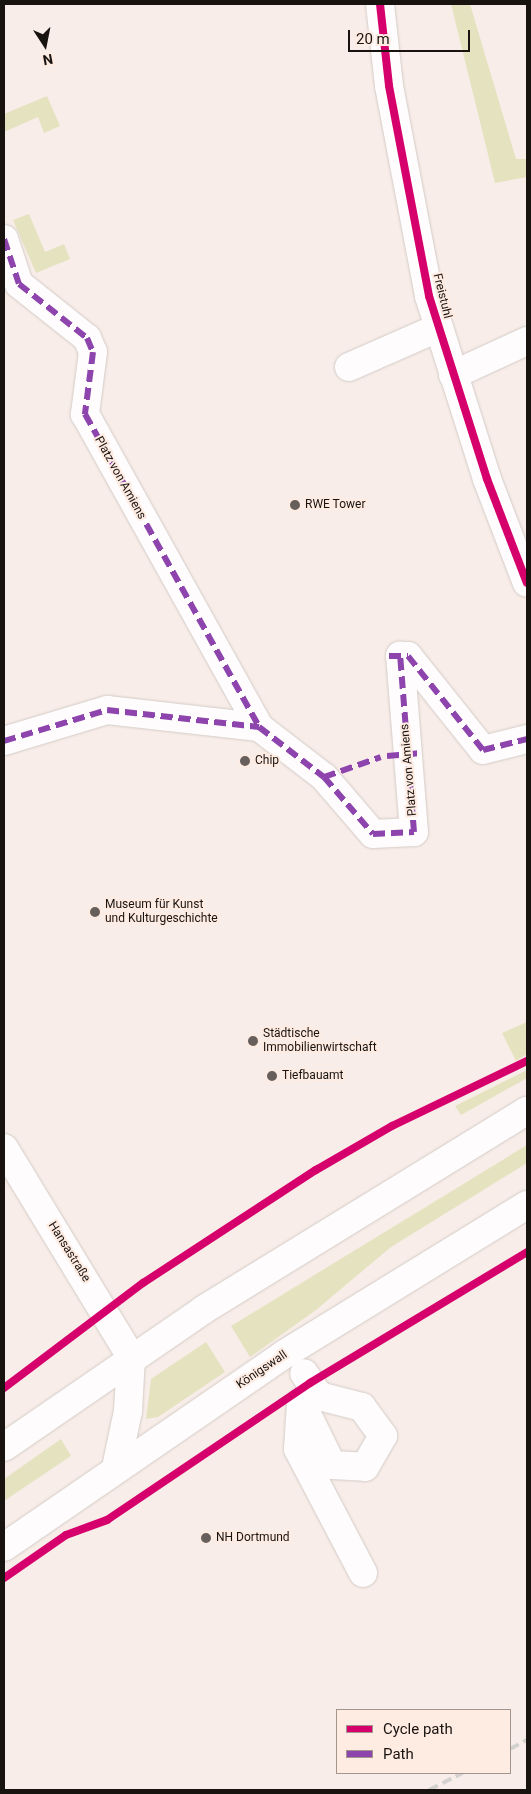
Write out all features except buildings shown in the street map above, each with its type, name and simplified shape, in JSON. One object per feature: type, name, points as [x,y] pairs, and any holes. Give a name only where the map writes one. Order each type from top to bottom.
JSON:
[{"type":"street","name":"Freistuhl","points":[[380,4],[392,105],[438,328],[486,479],[527,583]]},
{"type":"street","name":"Platz von Amiens","points":[[4,239],[19,284],[87,338],[93,352],[85,414],[259,727],[324,777],[373,834],[414,832],[400,656],[408,656],[483,750],[527,739]]},
{"type":"street","points":[[349,367],[438,328]]},
{"type":"street","points":[[453,375],[527,341]]},
{"type":"street","points":[[4,740],[107,710],[259,727]]},
{"type":"street","points":[[4,1447],[131,1357],[366,1207],[527,1111]]},
{"type":"street","name":"Hansastraße","points":[[4,1148],[131,1357]]},
{"type":"street","name":"Königswall","points":[[4,1546],[116,1468],[297,1362],[527,1205]]},
{"type":"street","points":[[116,1468],[128,1411],[131,1357]]},
{"type":"street","points":[[297,1362],[319,1396],[362,1407],[383,1436],[365,1467],[332,1465],[302,1402]]},
{"type":"street","points":[[297,1362],[302,1402],[298,1449],[363,1573]]},
{"type":"shaded area","points":[[451,4],[470,4],[516,159],[527,159],[527,177],[495,183]]},
{"type":"shaded area","points":[[47,96],[60,126],[44,133],[38,117],[4,132],[4,114]]},
{"type":"shaded area","points":[[29,214],[45,252],[64,244],[70,259],[36,273],[13,220]]},
{"type":"shaded area","points":[[527,1022],[527,1054],[516,1061],[502,1033]]},
{"type":"shaded area","points":[[527,1070],[527,1078],[461,1115],[455,1106]]},
{"type":"shaded area","points":[[527,1145],[527,1163],[391,1247],[316,1310],[250,1357],[231,1326]]},
{"type":"shaded area","points":[[206,1342],[225,1372],[158,1417],[146,1419],[151,1379]]},
{"type":"shaded area","points":[[61,1439],[71,1456],[4,1501],[4,1479]]},
{"type":"railway","points":[[511,1748],[527,1740]]},
{"type":"railway","points":[[429,1790],[461,1774]]},
{"type":"marked path","points":[[4,239],[19,284],[87,338],[93,352],[85,414],[259,727]]},
{"type":"marked path","points":[[389,656],[408,656],[483,750],[527,739]]},
{"type":"marked path","points":[[4,741],[107,710],[259,727],[324,777],[373,834],[414,832],[400,656]]},
{"type":"marked path","points":[[387,756],[422,753]]},
{"type":"marked path","points":[[324,777],[381,757]]},
{"type":"cycle path","points":[[380,4],[389,86],[429,296],[487,479],[527,583]]},
{"type":"cycle path","points":[[4,1388],[143,1283],[316,1170],[392,1126],[527,1061]]},
{"type":"cycle path","points":[[4,1578],[66,1535],[107,1520],[310,1383],[527,1252]]},
{"type":"place","name":"RWE Tower","points":[[295,505]]},
{"type":"place","name":"Chip","points":[[245,761]]},
{"type":"place","name":"Museum für Kunst und Kulturgeschichte","points":[[95,912]]},
{"type":"place","name":"Städtische Immobilienwirtschaft","points":[[253,1041]]},
{"type":"place","name":"Tiefbauamt","points":[[272,1076]]},
{"type":"place","name":"NH Dortmund","points":[[206,1538]]}]
